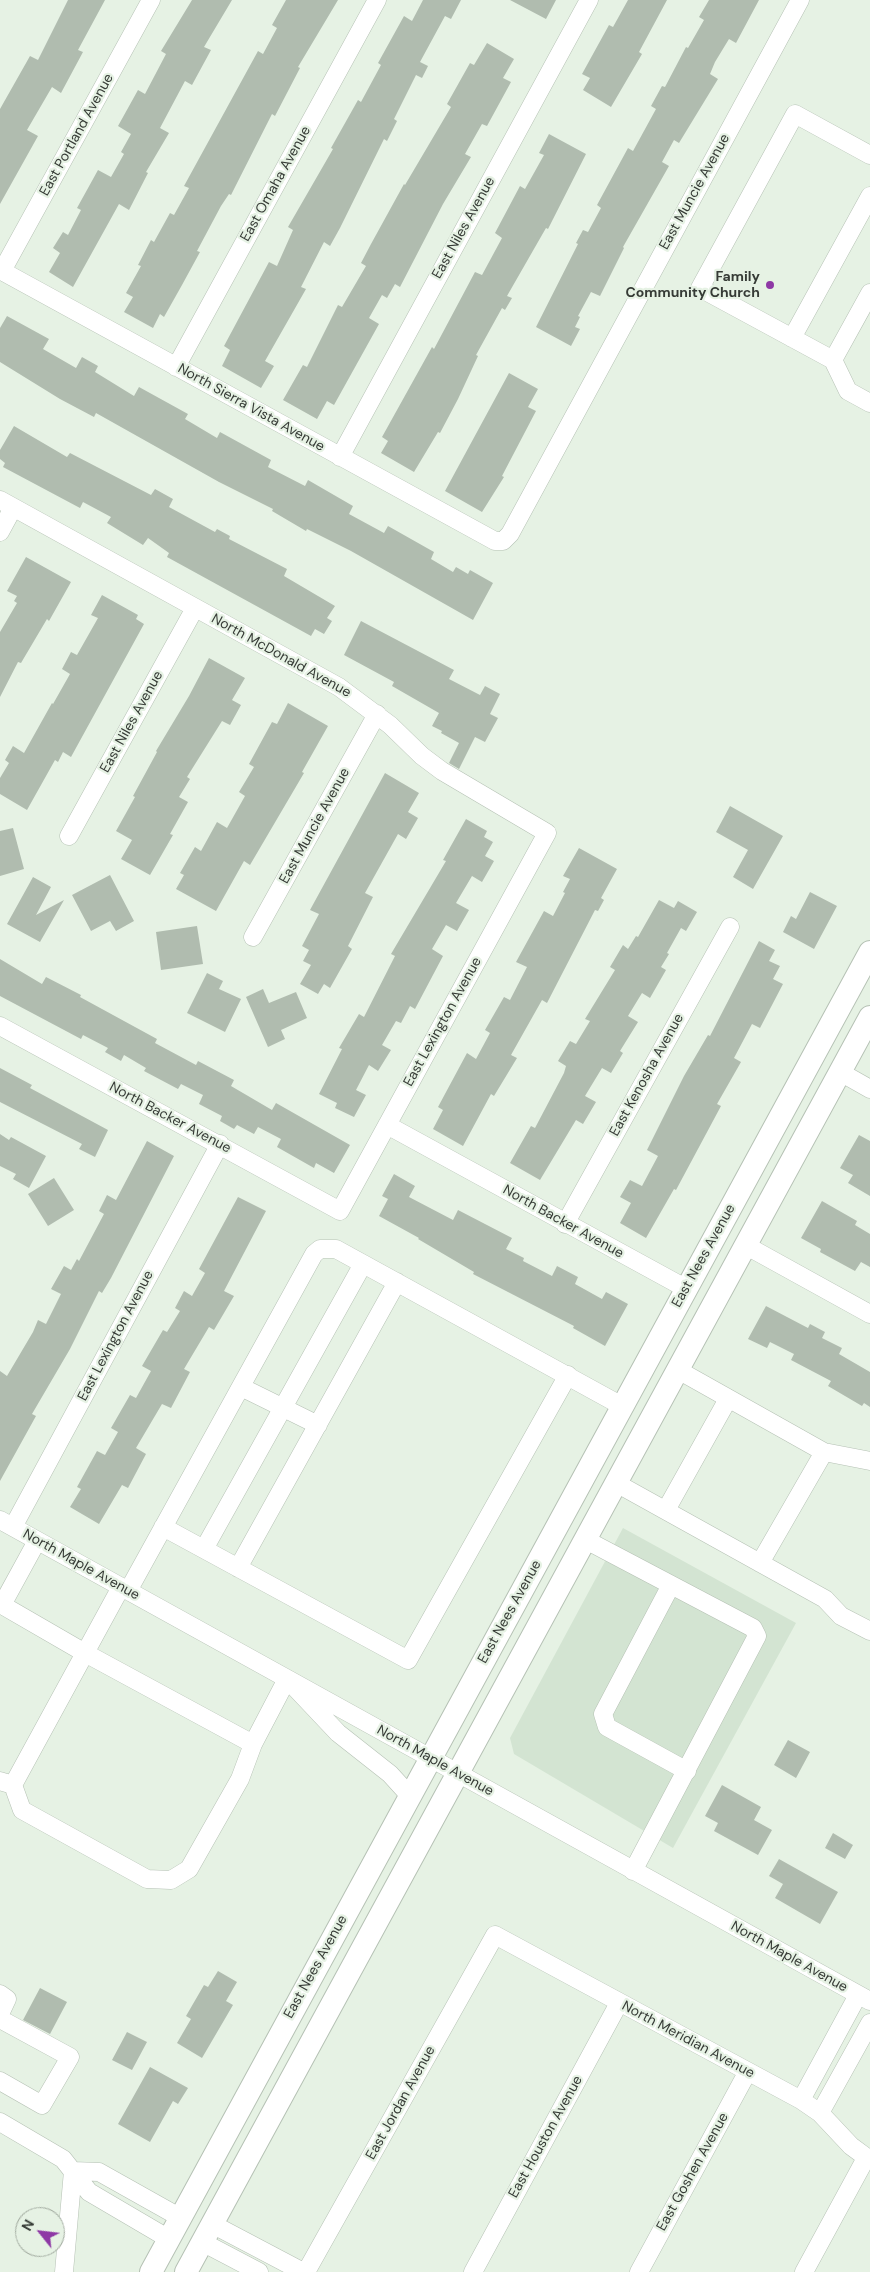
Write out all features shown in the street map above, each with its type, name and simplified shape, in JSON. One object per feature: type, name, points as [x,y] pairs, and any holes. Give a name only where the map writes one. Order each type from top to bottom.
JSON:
[{"type":"main road","name":"East Nees Avenue","points":[[151,2272],[870,952]]},
{"type":"main road","points":[[186,2272],[870,1017]]},
{"type":"main road","points":[[678,1370],[672,1349],[692,1306],[686,1289]]},
{"type":"main road","points":[[207,2233],[196,2226],[199,2217],[260,2104],[283,2029]]},
{"type":"main road","points":[[169,2272],[182,2248],[184,2237],[181,2218]]},
{"type":"street","name":"East Portland Avenue","points":[[1,270],[151,0]]},
{"type":"street","name":"East Omaha Avenue","points":[[176,367],[377,0]]},
{"type":"street","name":"East Niles Avenue","points":[[340,457],[589,0]]},
{"type":"street","name":"East Muncie Avenue","points":[[503,542],[510,534],[800,0]]},
{"type":"street","points":[[870,155],[796,114],[700,288],[833,360],[848,391],[870,403]]},
{"type":"street","points":[[792,338],[870,196]]},
{"type":"street","name":"North Sierra Vista Avenue","points":[[1,270],[495,541],[503,542]]},
{"type":"street","points":[[833,360],[870,293]]},
{"type":"street","points":[[0,532],[7,504]]},
{"type":"street","name":"North McDonald Avenue","points":[[7,504],[339,687],[376,714],[442,771],[547,834]]},
{"type":"street","name":"East Niles Avenue","points":[[69,836],[195,608]]},
{"type":"street","name":"East Muncie Avenue","points":[[254,937],[376,714]]},
{"type":"street","name":"East Lexington Avenue","points":[[340,1211],[547,834]]},
{"type":"street","name":"East Kenosha Avenue","points":[[565,1224],[730,927]]},
{"type":"street","name":"North Backer Avenue","points":[[0,1026],[340,1211]]},
{"type":"street","points":[[840,1072],[870,1089]]},
{"type":"street","name":"North Backer Avenue","points":[[387,1125],[686,1289]]},
{"type":"street","name":"East Lexington Avenue","points":[[6,1524],[220,1144]]},
{"type":"street","points":[[745,1245],[870,1314]]},
{"type":"street","points":[[410,1796],[390,1774],[338,1733],[287,1679],[253,1744],[240,1779],[189,1869],[171,1880],[147,1879],[22,1810],[6,1783],[163,1527],[317,1250],[333,1248],[622,1406]]},
{"type":"street","points":[[204,1549],[363,1264]]},
{"type":"street","points":[[238,1568],[397,1282]]},
{"type":"street","points":[[678,1370],[824,1452],[870,1461]]},
{"type":"street","points":[[163,1527],[408,1660],[568,1376]]},
{"type":"street","points":[[241,1386],[318,1425]]},
{"type":"street","points":[[666,1510],[728,1399]]},
{"type":"street","points":[[760,1563],[824,1452]]},
{"type":"street","points":[[616,1483],[824,1599],[841,1616],[870,1631]]},
{"type":"street","name":"North Maple Avenue","points":[[6,1524],[864,1998]]},
{"type":"street","points":[[586,1540],[753,1628],[757,1636],[633,1871]]},
{"type":"street","points":[[38,1541],[1,1606],[253,1744]]},
{"type":"street","points":[[672,1584],[603,1714],[607,1727],[687,1771]]},
{"type":"street","name":"North Meridian Avenue","points":[[495,1935],[801,2100],[820,2113],[851,2146],[868,2159]]},
{"type":"street","name":"East Jordan Avenue","points":[[306,2272],[495,1935]]},
{"type":"street","points":[[0,1994],[8,1999],[0,2014]]},
{"type":"street","points":[[801,2100],[864,1998]]},
{"type":"street","name":"East Houston Avenue","points":[[473,2272],[619,2003]]},
{"type":"street","points":[[0,2019],[70,2057],[42,2105],[0,2082]]},
{"type":"street","points":[[820,2113],[870,2023]]},
{"type":"street","name":"East Goshen Avenue","points":[[639,2272],[747,2072]]},
{"type":"street","points":[[0,2122],[64,2159],[89,2192],[169,2239]]},
{"type":"street","points":[[804,2272],[868,2159]]},
{"type":"street","points":[[73,2171],[99,2172],[181,2218]]},
{"type":"street","points":[[64,2272],[73,2171]]},
{"type":"street","points":[[207,2233],[259,2272]]},
{"type":"street","points":[[207,2233],[303,2272]]},
{"type":"shaded area","points":[[623,1528],[796,1623],[673,1848],[514,1754],[510,1738]]},
{"type":"building","points":[[68,0],[105,0],[78,50],[83,52],[61,93],[52,87],[27,130],[38,136],[0,204],[0,109],[30,56],[38,60]]},
{"type":"building","points":[[192,0],[232,0],[204,47],[211,50],[192,85],[185,81],[160,128],[169,133],[146,172],[148,173],[129,210],[119,204],[73,287],[49,272],[60,253],[53,248],[63,232],[68,235],[81,210],[77,208],[98,170],[111,177],[124,154],[121,152],[131,134],[118,126],[138,90],[145,94],[166,54],[161,51]]},
{"type":"building","points":[[286,0],[338,0],[298,67],[300,68],[275,116],[272,114],[231,195],[229,194],[221,206],[197,251],[200,252],[164,317],[160,314],[153,328],[124,312],[133,297],[126,293],[141,266],[138,265],[151,240],[154,242],[170,213],[174,215],[189,188],[184,186],[258,51],[263,54],[277,28],[272,25]]},
{"type":"building","points":[[423,0],[461,0],[451,19],[445,16],[420,62],[428,66],[422,78],[416,75],[394,119],[397,121],[387,141],[384,139],[330,246],[324,242],[301,287],[306,289],[265,361],[274,366],[261,388],[222,366],[230,350],[224,346],[269,262],[277,266],[293,230],[288,227],[333,149],[331,148],[358,100],[361,102],[381,65],[378,63],[404,16],[412,21]]},
{"type":"building","points":[[510,0],[556,0],[546,19]]},
{"type":"building","points":[[628,0],[667,0],[639,52],[642,54],[611,107],[583,90],[590,78],[582,74],[609,25],[613,27]]},
{"type":"building","points":[[709,0],[759,0],[736,43],[729,39],[715,62],[710,74],[718,79],[679,143],[674,140],[662,162],[669,166],[623,247],[600,296],[591,292],[578,316],[580,317],[575,327],[580,329],[571,346],[536,327],[578,244],[576,243],[583,230],[588,232],[601,208],[597,205],[628,148],[633,151],[656,109],[651,106],[662,86],[665,87],[686,47],[688,48],[704,20],[699,17]]},
{"type":"building","points":[[487,43],[514,59],[503,78],[511,82],[487,126],[482,124],[465,154],[471,157],[443,204],[400,287],[395,284],[387,298],[382,295],[369,318],[379,324],[334,405],[327,401],[317,419],[283,400],[303,365],[307,367],[338,305],[342,307],[366,266],[361,263],[371,244],[404,184],[451,107],[447,104],[470,63],[474,65]]},
{"type":"building","points":[[549,134],[586,154],[548,229],[546,228],[507,296],[512,298],[505,310],[502,308],[476,355],[478,356],[440,433],[438,432],[414,472],[381,453],[388,441],[382,437],[432,347],[434,349],[475,272],[482,275],[502,238],[495,233],[520,186],[525,189],[544,155],[539,153]]},
{"type":"building","points":[[7,316],[49,339],[43,349],[76,368],[82,357],[98,366],[95,372],[134,396],[139,387],[188,414],[185,419],[217,438],[220,432],[271,460],[268,467],[305,486],[308,480],[353,506],[349,514],[384,533],[388,526],[434,552],[431,559],[453,572],[456,567],[468,574],[470,570],[493,583],[473,620],[351,551],[307,529],[306,531],[272,511],[273,509],[219,482],[96,413],[94,417],[60,399],[0,362],[0,328]]},
{"type":"building","points":[[509,373],[538,389],[528,407],[536,411],[502,476],[504,477],[482,512],[445,491]]},
{"type":"building","points":[[14,426],[67,457],[70,453],[151,495],[155,489],[173,499],[169,507],[215,532],[217,529],[230,536],[229,539],[287,569],[284,576],[335,606],[327,618],[332,621],[324,634],[315,629],[311,636],[167,557],[169,553],[148,538],[143,545],[107,523],[111,517],[83,502],[80,508],[3,467],[5,463],[0,459],[0,450]]},
{"type":"building","points":[[26,557],[71,582],[49,621],[47,619],[21,663],[18,662],[0,697],[0,632],[17,603],[14,601],[17,596],[7,591]]},
{"type":"building","points":[[102,595],[138,615],[136,619],[144,624],[71,757],[63,752],[58,762],[55,760],[27,810],[0,794],[0,778],[9,763],[5,760],[13,746],[24,753],[53,704],[70,674],[62,669],[71,652],[77,655],[98,618],[91,615]]},
{"type":"building","points":[[361,621],[454,670],[449,679],[480,695],[485,686],[500,694],[490,714],[498,718],[485,742],[475,737],[459,769],[449,763],[459,743],[432,726],[439,713],[392,686],[394,682],[344,655]]},
{"type":"building","points":[[209,658],[245,678],[232,700],[241,705],[230,725],[222,721],[187,777],[190,779],[179,797],[188,802],[170,834],[173,835],[150,875],[121,859],[132,840],[116,831],[135,797],[133,796],[156,751]]},
{"type":"building","points":[[288,703],[328,726],[302,772],[304,773],[250,865],[244,861],[216,911],[176,889],[184,875],[180,873],[195,847],[201,851],[217,822],[227,828],[245,796],[239,792],[254,767],[249,764],[272,722],[277,724]]},
{"type":"building","points":[[385,773],[419,793],[408,812],[418,818],[406,839],[398,834],[365,893],[373,897],[348,946],[352,949],[330,988],[324,984],[318,994],[300,984],[311,965],[303,961],[309,950],[302,946],[319,914],[310,910]]},
{"type":"building","points":[[730,806],[783,836],[753,889],[733,877],[748,850],[716,832]]},
{"type":"building","points":[[466,819],[487,831],[484,837],[493,842],[485,856],[494,861],[482,882],[472,876],[456,903],[469,910],[457,931],[446,925],[432,949],[443,956],[415,1009],[410,1006],[401,1023],[396,1021],[382,1045],[391,1050],[378,1071],[369,1065],[356,1090],[366,1095],[354,1117],[335,1108],[337,1103],[319,1094],[342,1049],[339,1048],[359,1014],[364,1017],[395,956],[391,954],[446,861],[443,860]]},
{"type":"building","points":[[13,828],[24,869],[0,876],[0,831]]},
{"type":"building","points":[[579,848],[617,869],[601,898],[604,900],[598,911],[595,910],[547,1003],[542,1000],[511,1055],[517,1058],[494,1096],[491,1094],[463,1146],[433,1129],[443,1110],[438,1107],[467,1053],[476,1059],[490,1033],[485,1030],[504,997],[510,1000],[527,967],[516,962],[544,911],[553,916],[570,879],[563,876]]},
{"type":"building","points":[[110,875],[134,921],[116,931],[110,921],[91,931],[72,895]]},
{"type":"building","points":[[33,877],[51,887],[36,915],[64,900],[40,942],[7,924]]},
{"type":"building","points":[[810,892],[837,906],[814,949],[783,932],[791,916],[796,919]]},
{"type":"building","points":[[659,900],[674,908],[678,901],[697,912],[686,931],[681,928],[667,953],[669,954],[661,967],[666,970],[650,998],[642,993],[628,1016],[638,1022],[620,1051],[623,1053],[611,1073],[602,1068],[585,1096],[596,1102],[583,1124],[576,1120],[540,1180],[510,1163],[531,1126],[535,1128],[564,1073],[566,1066],[558,1061],[570,1041],[576,1044],[590,1021],[585,1019],[615,970],[610,967],[623,945],[628,949],[636,936],[638,937]]},
{"type":"building","points":[[197,926],[203,964],[161,970],[156,932]]},
{"type":"building","points":[[759,941],[775,950],[769,961],[780,966],[773,979],[783,984],[760,1028],[752,1024],[734,1058],[741,1062],[717,1104],[721,1106],[676,1190],[674,1189],[646,1238],[620,1223],[631,1203],[620,1197],[630,1180],[642,1186],[658,1156],[647,1150],[684,1076],[708,1035],[710,1036]]},
{"type":"building","points":[[0,959],[42,984],[46,977],[81,995],[80,997],[157,1039],[155,1043],[196,1065],[198,1061],[234,1080],[231,1086],[272,1110],[276,1103],[350,1145],[334,1173],[316,1163],[314,1168],[277,1147],[281,1139],[258,1127],[254,1134],[237,1125],[234,1129],[220,1121],[222,1116],[199,1104],[203,1095],[181,1084],[178,1089],[144,1071],[146,1068],[124,1055],[121,1061],[105,1052],[108,1048],[83,1035],[81,1039],[0,996]]},
{"type":"building","points":[[207,973],[223,981],[219,989],[241,999],[225,1032],[187,1013]]},
{"type":"building","points":[[263,989],[269,1003],[296,992],[307,1018],[281,1030],[285,1039],[268,1047],[246,997]]},
{"type":"building","points":[[0,1068],[32,1085],[30,1088],[108,1130],[95,1157],[79,1149],[82,1144],[0,1102]]},
{"type":"building","points":[[0,1134],[9,1140],[11,1137],[46,1156],[29,1188],[13,1179],[16,1174],[0,1166]]},
{"type":"building","points":[[859,1135],[870,1141],[870,1196],[848,1183],[853,1175],[840,1168]]},
{"type":"building","points":[[147,1141],[174,1156],[111,1278],[102,1293],[99,1291],[70,1349],[32,1414],[36,1416],[0,1481],[0,1371],[7,1376],[38,1320],[46,1324],[61,1294],[51,1289],[64,1266],[71,1270],[77,1259],[79,1261],[104,1214],[99,1211],[107,1195],[116,1200]]},
{"type":"building","points":[[394,1174],[415,1186],[409,1197],[453,1220],[458,1210],[512,1238],[506,1249],[524,1258],[523,1261],[552,1276],[557,1266],[578,1277],[575,1284],[602,1299],[606,1292],[628,1304],[605,1346],[573,1328],[574,1326],[473,1274],[474,1272],[419,1238],[379,1216],[388,1199],[382,1196]]},
{"type":"building","points":[[54,1178],[74,1210],[48,1226],[28,1194]]},
{"type":"building","points":[[238,1197],[266,1211],[224,1291],[234,1296],[214,1330],[209,1327],[184,1369],[190,1372],[171,1408],[162,1404],[136,1448],[146,1454],[128,1488],[122,1485],[99,1524],[70,1507],[81,1489],[77,1487],[97,1451],[105,1455],[118,1432],[111,1428],[130,1395],[136,1398],[151,1371],[142,1366],[163,1330],[167,1332],[180,1311],[175,1308],[184,1291],[192,1296],[205,1273],[199,1269]]},
{"type":"building","points":[[822,1201],[857,1221],[855,1225],[870,1234],[870,1267],[861,1262],[855,1271],[820,1252],[821,1249],[801,1238]]},
{"type":"building","points":[[766,1306],[808,1328],[810,1324],[825,1332],[822,1338],[842,1348],[839,1354],[870,1372],[870,1407],[864,1403],[862,1406],[828,1386],[831,1381],[791,1360],[794,1354],[770,1342],[767,1348],[748,1339]]},
{"type":"building","points":[[788,1740],[810,1752],[796,1778],[774,1765]]},
{"type":"building","points":[[722,1785],[761,1807],[754,1820],[772,1830],[758,1855],[714,1831],[718,1823],[705,1816]]},
{"type":"building","points":[[833,1833],[853,1845],[845,1859],[825,1848]]},
{"type":"building","points":[[779,1859],[838,1892],[820,1924],[775,1898],[783,1884],[769,1876]]},
{"type":"building","points":[[218,1971],[237,1982],[226,2001],[233,2005],[202,2058],[177,2043],[191,2019],[186,2016],[204,1985],[208,1987]]},
{"type":"building","points":[[40,1988],[67,2002],[50,2034],[23,2020]]},
{"type":"building","points":[[127,2032],[147,2042],[132,2070],[112,2060]]},
{"type":"building","points":[[150,2067],[188,2088],[178,2104],[173,2101],[150,2142],[118,2124]]},
{"type":"place","name":"Family Community Church","points":[[770,285]]}]
